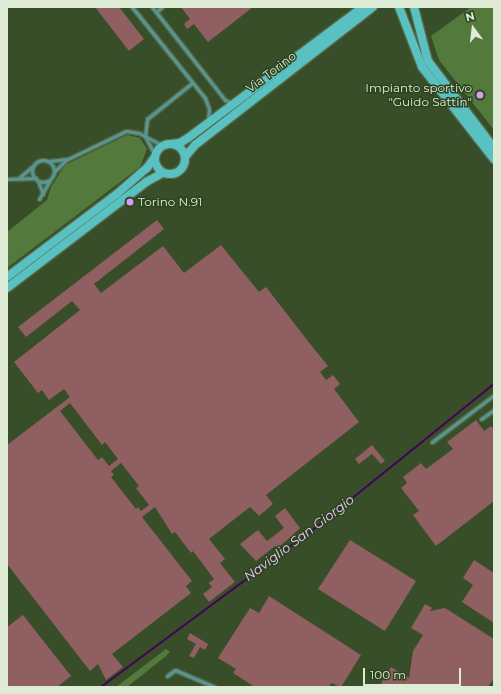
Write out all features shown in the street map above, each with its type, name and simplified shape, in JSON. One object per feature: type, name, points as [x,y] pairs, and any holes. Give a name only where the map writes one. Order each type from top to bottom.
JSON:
[{"type":"main road","name":"Via Torino","points":[[169,144],[180,143],[363,7]]},
{"type":"main road","name":"Via Torino","points":[[185,157],[195,145],[373,7]]},
{"type":"main road","points":[[400,7],[422,67],[494,159]]},
{"type":"main road","points":[[414,7],[423,48],[428,61],[494,148]]},
{"type":"main road","points":[[7,288],[146,182],[163,173],[178,172],[184,166],[185,157],[181,148],[169,144],[160,147],[147,168],[118,193],[8,275]]},
{"type":"main road","points":[[155,157],[157,168],[163,173]]},
{"type":"lane","points":[[132,7],[207,104],[207,123]]},
{"type":"lane","points":[[152,7],[225,100],[232,103]]},
{"type":"lane","points":[[156,12],[162,7]]},
{"type":"lane","points":[[155,157],[145,136],[147,119],[192,83]]},
{"type":"lane","points":[[39,199],[54,172],[68,159],[126,131],[145,136],[160,144],[169,144]]},
{"type":"lane","points":[[16,178],[33,167],[40,160],[49,161],[68,159]]},
{"type":"lane","points":[[49,161],[54,172]]},
{"type":"lane","points":[[33,167],[43,194]]},
{"type":"lane","points":[[7,179],[50,179]]},
{"type":"lane","points":[[432,442],[494,395]]},
{"type":"lane","points":[[481,419],[494,410]]},
{"type":"lane","points":[[167,676],[175,670],[215,687]]},
{"type":"green space","name":"Impianto sportivo \"Guido Sattin\"","points":[[471,7],[494,7],[494,130],[439,60],[431,36]]},
{"type":"green space","points":[[127,135],[140,138],[147,149],[140,167],[7,268],[7,232],[47,200],[51,187],[65,165]]},
{"type":"green space","points":[[166,649],[170,652],[166,656],[127,687],[116,687]]},
{"type":"building","points":[[95,7],[119,7],[144,39],[129,51]]},
{"type":"building","points":[[181,7],[253,7],[208,42],[194,24],[187,29],[184,24],[190,19]]},
{"type":"building","points":[[157,220],[164,229],[94,284],[101,293],[163,246],[184,273],[221,245],[259,292],[266,287],[328,366],[320,372],[326,380],[333,375],[340,384],[334,389],[359,422],[266,495],[273,504],[259,516],[250,507],[209,539],[225,559],[220,563],[235,582],[209,602],[203,594],[212,587],[209,583],[214,579],[193,551],[191,553],[175,532],[172,534],[155,507],[142,517],[192,581],[186,586],[191,593],[112,654],[123,667],[106,680],[98,664],[90,671],[7,564],[7,445],[70,397],[64,389],[49,400],[42,390],[38,393],[14,362],[80,310],[72,301],[26,337],[18,327]],"holes":[[[70,403],[102,445],[105,442],[118,459],[109,466],[102,457],[98,460],[60,411]],[[121,463],[139,486],[136,488],[149,505],[141,511],[138,507],[136,509],[111,477],[114,475],[111,471]]]},
{"type":"building","points":[[476,420],[484,431],[491,426],[494,430],[494,501],[436,546],[413,515],[419,511],[401,488],[407,483],[403,477],[421,463],[426,469],[453,449],[447,442]]},
{"type":"building","points":[[372,445],[385,461],[381,464],[372,454],[359,464],[355,459]]},
{"type":"building","points":[[285,508],[300,528],[277,548],[275,546],[256,561],[240,544],[258,530],[267,541],[284,528],[275,516]]},
{"type":"building","points":[[350,540],[416,581],[385,631],[318,589]]},
{"type":"building","points":[[474,560],[494,573],[494,623],[462,602],[473,585],[463,578]]},
{"type":"building","points":[[269,596],[361,655],[341,687],[331,683],[329,687],[255,687],[233,673],[236,669],[218,658],[250,608],[259,613]]},
{"type":"building","points":[[425,604],[432,608],[430,611],[445,608],[494,639],[494,678],[488,687],[379,687],[391,667],[409,678],[413,651],[423,635],[411,628]]},
{"type":"building","points":[[23,615],[71,676],[57,687],[7,687],[7,627]]},
{"type":"building","points":[[190,633],[208,644],[205,650],[200,647],[194,658],[189,656],[196,644],[187,639]]},
{"type":"waterway","name":"Naviglio San Giorgio","points":[[101,687],[319,525],[494,384]]},
{"type":"place","name":"Impianto sportivo \"Guido Sattin\"","points":[[480,95]]},
{"type":"place","name":"Torino N.91","points":[[130,202]]}]
